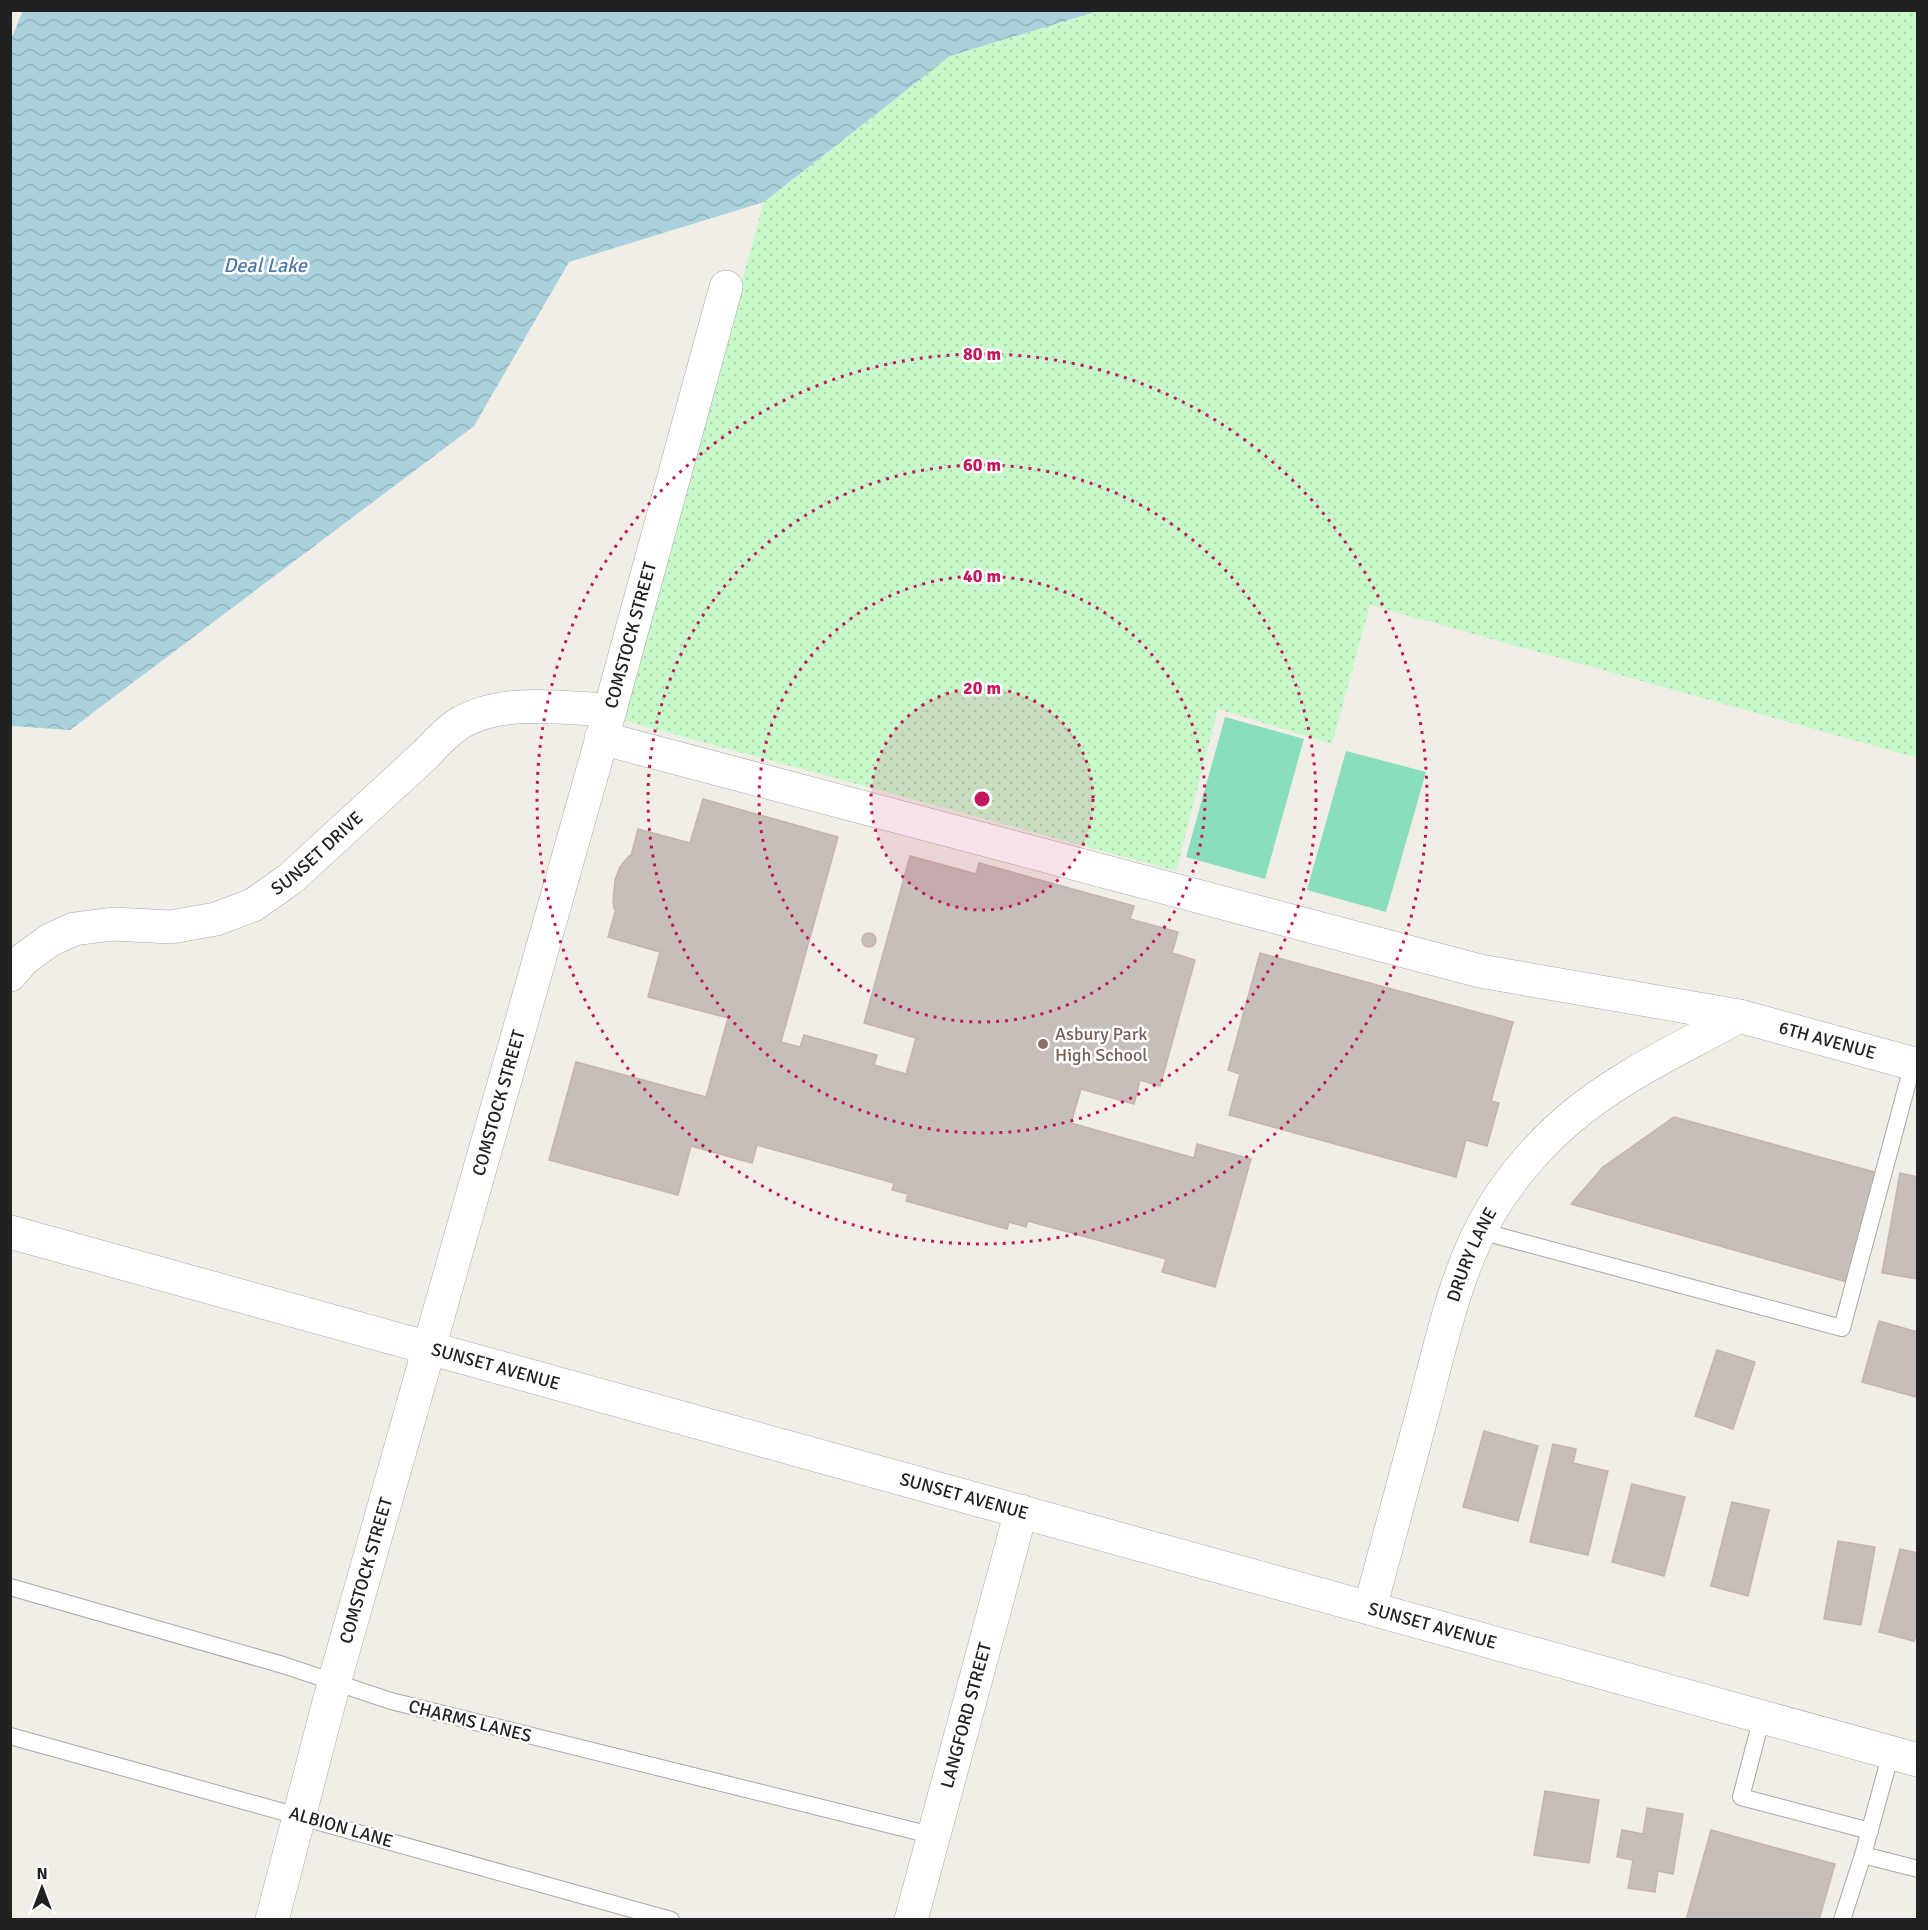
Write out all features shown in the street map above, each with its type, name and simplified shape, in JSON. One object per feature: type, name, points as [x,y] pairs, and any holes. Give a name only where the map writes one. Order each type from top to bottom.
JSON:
[{"type":"street","name":"COMSTOCK STREET","points":[[272,1920],[333,1683],[605,724],[726,287]]},
{"type":"street","name":"SUNSET DRIVE","points":[[10,975],[32,952],[50,940],[74,929],[113,924],[171,927],[216,919],[253,904],[290,879],[460,723],[490,710],[522,707],[605,724],[1480,971],[1739,1016]]},
{"type":"street","name":"6TH AVENUE","points":[[1739,1016],[1915,1064]]},
{"type":"street","name":"DRURY LANE","points":[[1370,1608],[1448,1317],[1480,1231],[1503,1193],[1546,1141],[1595,1099],[1638,1071],[1739,1016]]},
{"type":"street","name":"SUNSET AVENUE","points":[[10,1232],[1904,1756]]},
{"type":"street","name":"LANGFORD STREET","points":[[911,1920],[1021,1511]]},
{"type":"lane","points":[[1480,1231],[1842,1328],[1915,1064]]},
{"type":"lane","name":"CHARMS LANES","points":[[10,1587],[283,1665],[391,1701],[935,1836]]},
{"type":"lane","points":[[1762,1717],[1741,1797],[1870,1831]]},
{"type":"lane","name":"ALBION LANE","points":[[10,1736],[671,1920]]},
{"type":"lane","points":[[1842,1920],[1870,1831],[1904,1756]]},
{"type":"lane","points":[[1863,1855],[1917,1869]]},
{"type":"green space","points":[[1098,10],[1917,11],[1917,758],[1370,605],[1332,744],[1218,709],[1176,871],[618,719],[764,202],[950,56]]},
{"type":"green space","points":[[1225,717],[1304,739],[1265,879],[1186,857]]},
{"type":"green space","points":[[1346,751],[1426,772],[1386,912],[1307,890]]},
{"type":"water","name":"Deal Lake","points":[[23,10],[1098,11],[950,56],[764,202],[569,262],[474,426],[70,730],[11,726],[10,35],[13,35]]},
{"type":"building","name":"Asbury Park High School","points":[[703,799],[838,837],[781,1042],[800,1047],[804,1035],[877,1055],[874,1065],[906,1074],[916,1038],[864,1023],[910,856],[976,874],[979,863],[1134,906],[1130,919],[1178,932],[1172,953],[1195,960],[1160,1086],[1140,1080],[1134,1104],[1081,1089],[1071,1123],[1194,1158],[1197,1144],[1251,1159],[1215,1287],[1162,1272],[1166,1259],[1028,1221],[1026,1227],[1009,1222],[1007,1229],[906,1201],[908,1194],[892,1190],[894,1183],[757,1145],[752,1163],[691,1146],[678,1195],[549,1160],[576,1062],[706,1097],[728,1018],[648,997],[660,952],[608,937],[616,909],[614,909],[613,902],[615,880],[620,867],[631,856],[638,829],[690,843]]},
{"type":"building","points":[[866,933],[872,933],[876,940],[872,947],[866,947],[862,943],[862,937]]},
{"type":"building","points":[[1260,953],[1513,1022],[1491,1101],[1499,1103],[1487,1146],[1466,1140],[1456,1177],[1229,1115],[1240,1074],[1228,1070]]},
{"type":"building","points":[[1674,1117],[1878,1173],[1847,1282],[1571,1204],[1603,1167]]},
{"type":"building","points":[[1900,1173],[1918,1177],[1918,1279],[1882,1273]]},
{"type":"building","points":[[1879,1321],[1918,1332],[1916,1397],[1862,1382]]},
{"type":"building","points":[[1717,1350],[1755,1362],[1733,1429],[1695,1416]]},
{"type":"building","points":[[1484,1431],[1538,1446],[1518,1521],[1463,1507]]},
{"type":"building","points":[[1553,1444],[1576,1449],[1573,1463],[1608,1471],[1588,1555],[1530,1542]]},
{"type":"building","points":[[1632,1484],[1685,1497],[1664,1576],[1612,1562]]},
{"type":"building","points":[[1732,1502],[1769,1510],[1748,1596],[1711,1586]]},
{"type":"building","points":[[1838,1541],[1875,1547],[1861,1625],[1824,1619]]},
{"type":"building","points":[[1900,1549],[1918,1553],[1918,1628],[1914,1641],[1879,1632]]},
{"type":"building","points":[[1545,1791],[1599,1800],[1589,1863],[1534,1855]]},
{"type":"building","points":[[1647,1808],[1683,1814],[1673,1874],[1658,1871],[1655,1892],[1628,1888],[1633,1860],[1617,1857],[1622,1830],[1643,1834]]},
{"type":"building","points":[[1711,1830],[1835,1864],[1819,1920],[1686,1920]]},
{"type":"place","name":"Asbury Park High School","points":[[1043,1044]]}]
